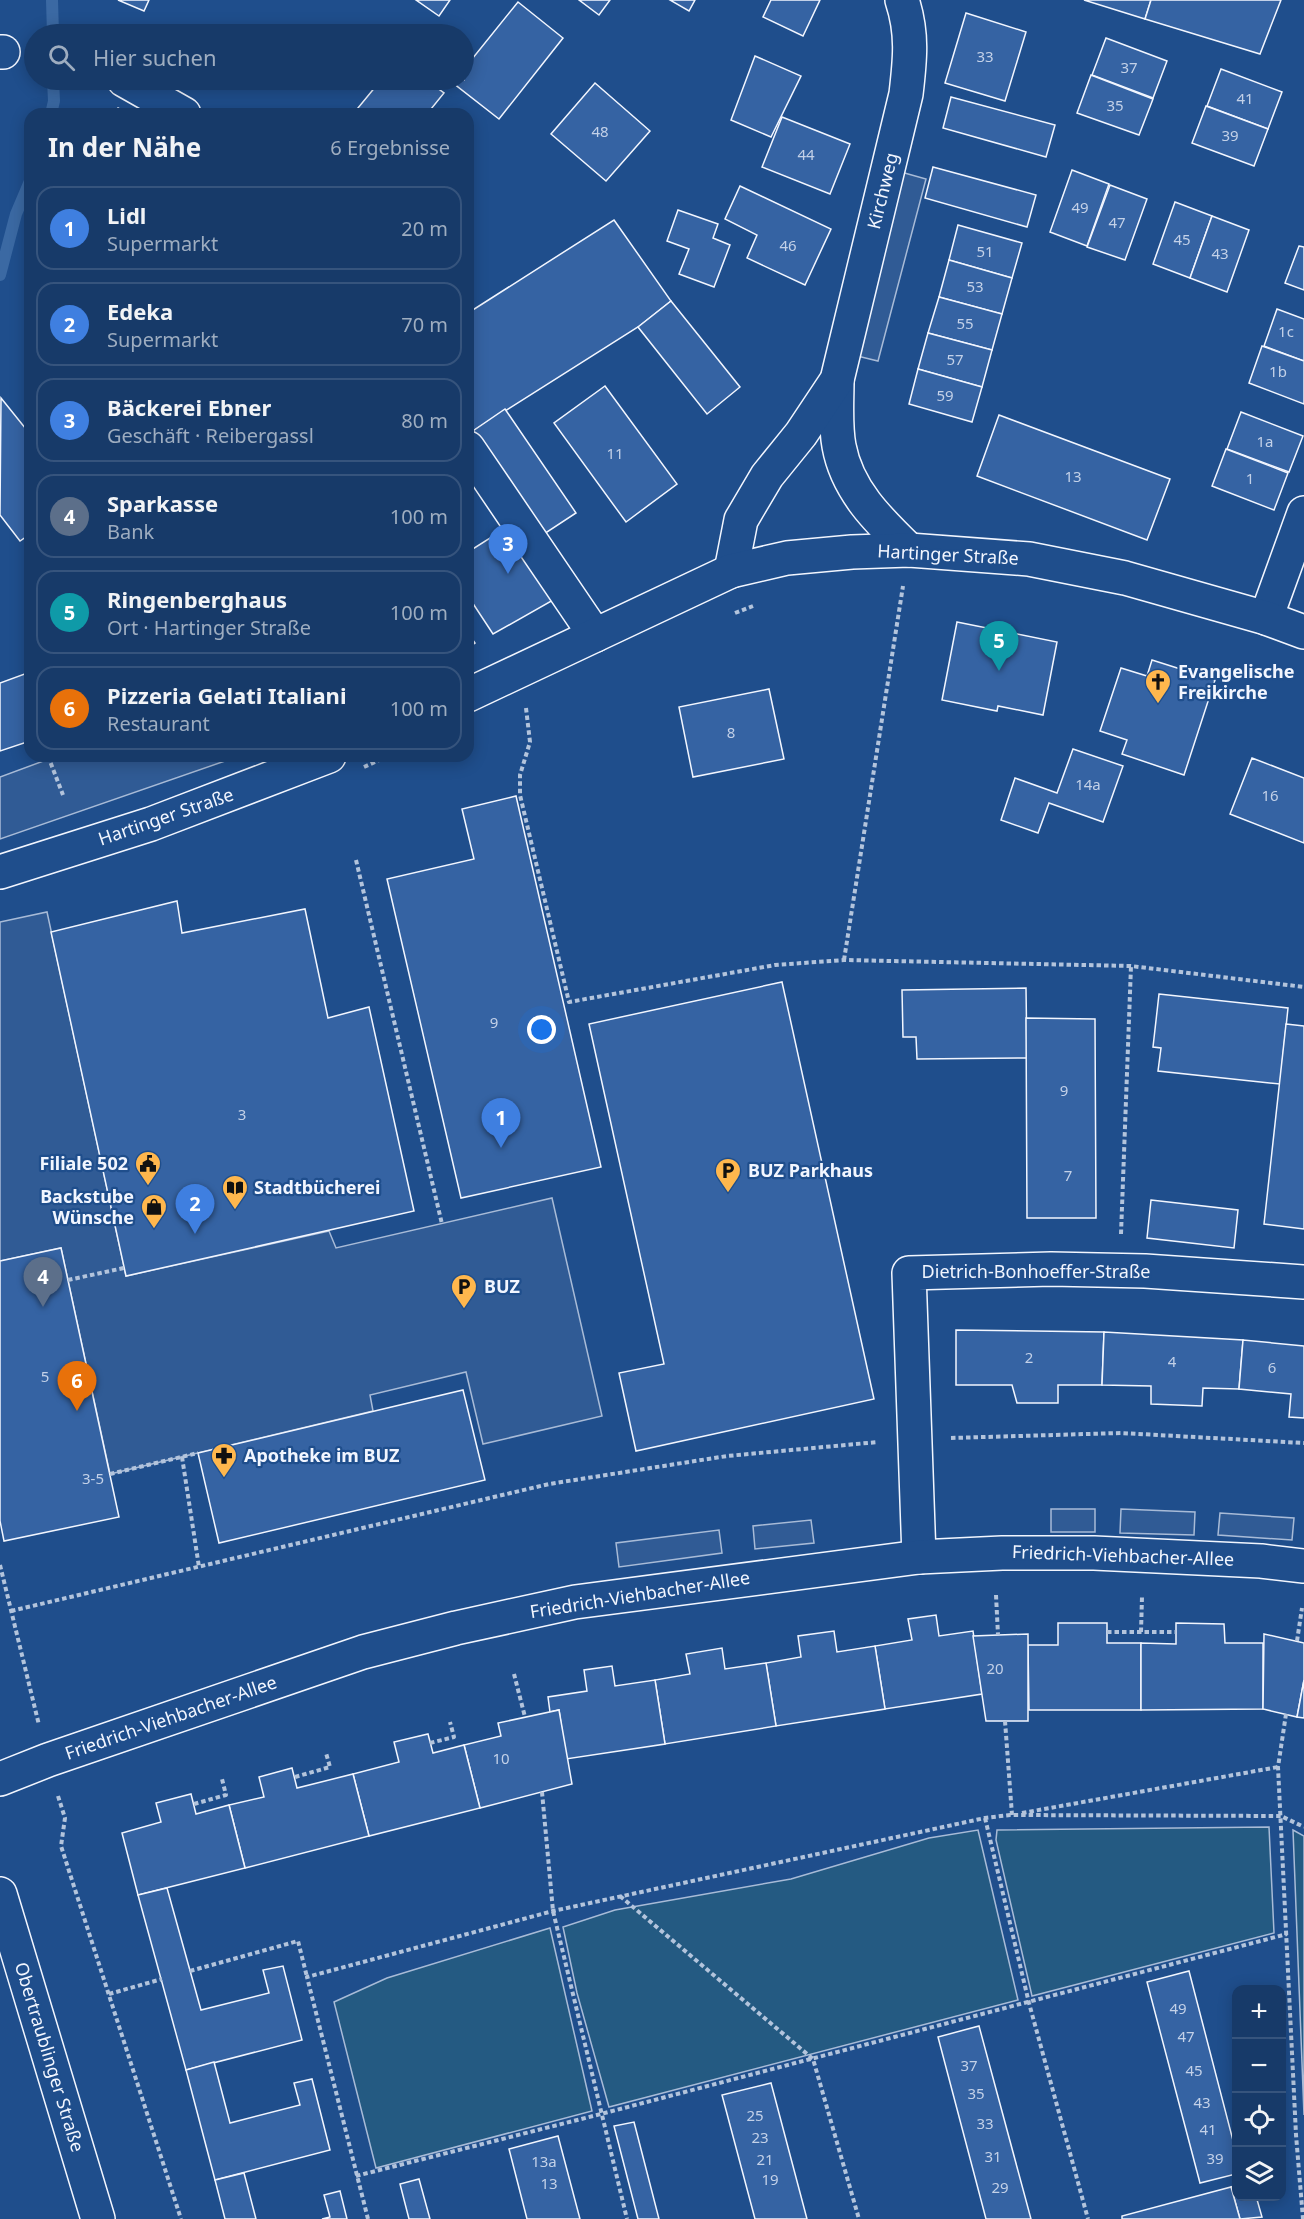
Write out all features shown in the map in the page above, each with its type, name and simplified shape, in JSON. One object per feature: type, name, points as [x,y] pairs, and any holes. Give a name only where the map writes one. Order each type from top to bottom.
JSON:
[{"type":"street","name":"Kirchweg","points":[[902,0],[909,21],[910,58],[906,94],[837,380],[838,446],[853,487],[878,520],[909,549]]},
{"type":"street","points":[[142,90],[173,108]]},
{"type":"street","name":"Kirchweg","points":[[731,571],[741,520],[766,476],[801,434],[837,380]]},
{"type":"street","points":[[474,457],[596,635]]},
{"type":"street","points":[[1266,618],[1304,513]]},
{"type":"street","name":"Hartinger Straße","points":[[474,692],[731,571],[787,558],[909,549],[1029,559],[1125,578],[1266,618],[1304,632]]},
{"type":"street","name":"Hartinger Straße","points":[[0,872],[173,816],[313,762]]},
{"type":"street","name":"Dietrich-Bonhoeffer-Straße","points":[[919,1557],[909,1272],[1120,1270],[1304,1282]]},
{"type":"street","name":"Friedrich-Viehbacher-Allee","points":[[0,1779],[48,1760],[363,1652],[456,1628],[575,1602],[919,1557],[1002,1553],[1094,1553],[1261,1561],[1304,1566]]},
{"type":"street","name":"Obertraublinger Straße","points":[[0,1894],[98,2219]]},
{"type":"path","points":[[844,960],[909,549]]},
{"type":"path","points":[[731,614],[763,602]]},
{"type":"path","points":[[525,698],[530,742],[520,775],[520,795],[568,1002],[775,965],[844,960],[1131,966],[1304,987]]},
{"type":"path","points":[[50,762],[63,795]]},
{"type":"path","points":[[356,860],[442,1224]]},
{"type":"path","points":[[1120,1270],[1131,966]]},
{"type":"path","points":[[68,1280],[124,1268]]},
{"type":"path","points":[[11,1611],[549,1484],[728,1456],[915,1439],[1121,1433],[1304,1443]]},
{"type":"path","points":[[110,1474],[198,1453]]},
{"type":"path","points":[[182,1457],[199,1567]]},
{"type":"path","points":[[0,1565],[64,1818],[62,1846],[181,2219]]},
{"type":"path","points":[[996,1595],[998,1635]]},
{"type":"path","points":[[1141,1632],[1142,1597]]},
{"type":"path","points":[[1297,1641],[1302,1625],[1302,1608]]},
{"type":"path","points":[[1107,1632],[1176,1632]]},
{"type":"path","points":[[514,1674],[525,1717]]},
{"type":"path","points":[[1286,1714],[1278,1767],[1296,2134],[1303,2219]]},
{"type":"path","points":[[1005,1720],[1010,1815]]},
{"type":"path","points":[[430,1743],[454,1737],[450,1722]]},
{"type":"path","points":[[295,1777],[330,1767],[326,1753]]},
{"type":"path","points":[[307,1977],[619,1895],[985,1818],[1278,1767]]},
{"type":"path","points":[[194,1804],[226,1795],[222,1779]]},
{"type":"path","points":[[543,1792],[553,1911],[627,2219]]},
{"type":"path","points":[[1010,1815],[1281,1816],[1304,1827]]},
{"type":"path","points":[[985,1818],[1029,2002],[1088,2219]]},
{"type":"path","points":[[619,1895],[813,2059],[859,2219]]},
{"type":"path","points":[[356,2176],[1287,1934]]},
{"type":"path","points":[[190,1971],[298,1941],[368,2219]]},
{"type":"path","points":[[109,1994],[162,1979]]},
{"type":"shaded area","points":[[901,172],[926,179],[878,361],[853,355]]},
{"type":"shaded area","points":[[41,762],[222,762],[0,839],[0,777]]},
{"type":"shaded area","points":[[47,912],[126,1276],[329,1231],[336,1248],[552,1198],[602,1416],[483,1444],[466,1372],[370,1395],[373,1411],[110,1474],[61,1248],[0,1261],[0,922]]},
{"type":"shaded area","points":[[1051,1509],[1095,1509],[1095,1532],[1051,1532]]},
{"type":"shaded area","points":[[1121,1509],[1195,1512],[1194,1535],[1120,1533]]},
{"type":"shaded area","points":[[1220,1513],[1294,1518],[1292,1540],[1218,1535]]},
{"type":"shaded area","points":[[811,1520],[814,1543],[755,1549],[753,1526]]},
{"type":"shaded area","points":[[719,1530],[722,1553],[619,1567],[616,1543]]},
{"type":"shaded area","points":[[1269,1827],[1274,1933],[1032,1996],[996,1840],[997,1830]]},
{"type":"shaded area","points":[[978,1830],[1018,2000],[609,2107],[577,1993],[563,1927],[615,1910],[791,1879],[929,1838]]},
{"type":"shaded area","points":[[1293,1830],[1304,1836],[1304,2115]]},
{"type":"shaded area","points":[[550,1928],[592,2111],[376,2168],[334,2002],[387,1978]]},
{"type":"building","points":[[118,0],[149,0],[144,11]]},
{"type":"building","points":[[416,0],[450,0],[439,16]]},
{"type":"building","points":[[579,0],[610,0],[599,15]]},
{"type":"building","points":[[670,0],[695,0],[689,11]]},
{"type":"building","points":[[771,0],[820,0],[803,36],[763,17]]},
{"type":"building","points":[[1084,0],[1151,0],[1145,19]]},
{"type":"building","points":[[1151,0],[1281,0],[1260,54],[1145,19]]},
{"type":"building","points":[[518,2],[563,38],[499,119],[462,90],[474,90],[474,57]]},
{"type":"building","points":[[966,13],[1026,32],[1005,101],[945,83]]},
{"type":"building","points":[[1106,38],[1167,61],[1153,98],[1092,75]]},
{"type":"building","points":[[755,56],[801,76],[771,137],[731,120]]},
{"type":"building","points":[[1221,69],[1282,92],[1268,129],[1207,106]]},
{"type":"building","points":[[1091,75],[1153,99],[1139,135],[1077,113]]},
{"type":"building","points":[[595,83],[650,131],[606,181],[551,134]]},
{"type":"building","points":[[373,90],[440,90],[444,93],[432,108],[358,108]]},
{"type":"building","points":[[951,97],[1055,125],[1046,157],[943,128]]},
{"type":"building","points":[[1206,106],[1268,129],[1254,166],[1192,143]]},
{"type":"building","points":[[782,117],[850,144],[830,194],[762,167]]},
{"type":"building","points":[[933,167],[1036,195],[1027,227],[925,198]]},
{"type":"building","points":[[1072,170],[1109,184],[1087,246],[1050,232]]},
{"type":"building","points":[[1110,185],[1147,199],[1125,260],[1087,247]]},
{"type":"building","points":[[740,186],[831,229],[805,285],[747,258],[757,235],[725,219]]},
{"type":"building","points":[[1175,202],[1212,216],[1190,278],[1153,264]]},
{"type":"building","points":[[678,210],[718,224],[713,238],[730,245],[714,287],[679,274],[689,249],[667,241]]},
{"type":"building","points":[[1212,216],[1249,230],[1227,292],[1190,278]]},
{"type":"building","points":[[614,220],[671,301],[638,327],[474,430],[474,309]]},
{"type":"building","points":[[958,225],[1022,243],[1012,278],[949,260]]},
{"type":"building","points":[[1299,246],[1304,247],[1304,290],[1285,283]]},
{"type":"building","points":[[949,260],[1012,278],[1002,314],[939,297]]},
{"type":"building","points":[[939,297],[1002,314],[992,350],[928,333]]},
{"type":"building","points":[[671,301],[740,387],[707,414],[638,327]]},
{"type":"building","points":[[1277,309],[1304,319],[1304,361],[1264,346]]},
{"type":"building","points":[[928,333],[992,350],[982,387],[918,369]]},
{"type":"building","points":[[1262,346],[1304,361],[1304,404],[1249,383]]},
{"type":"building","points":[[918,369],[982,387],[972,422],[909,404]]},
{"type":"building","points":[[605,386],[677,484],[626,522],[554,423]]},
{"type":"building","points":[[1,398],[24,427],[24,538],[20,541],[0,515]]},
{"type":"building","points":[[505,409],[576,513],[541,536],[474,439],[474,430]]},
{"type":"building","points":[[1241,412],[1303,436],[1289,472],[1227,449]]},
{"type":"building","points":[[999,415],[1170,479],[1147,540],[977,476]]},
{"type":"building","points":[[1226,449],[1288,473],[1274,510],[1212,486]]},
{"type":"building","points":[[517,521],[562,595],[493,634],[474,605],[474,548]]},
{"type":"building","points":[[957,622],[1057,642],[1043,715],[998,706],[997,711],[942,700]]},
{"type":"building","name":"Evangelische Freikirche","points":[[1152,660],[1215,680],[1184,775],[1122,754],[1127,740],[1100,731],[1121,668],[1147,676]]},
{"type":"building","points":[[24,674],[24,743],[0,751],[0,683]]},
{"type":"building","points":[[769,689],[784,759],[693,777],[679,707]]},
{"type":"building","points":[[1073,749],[1123,766],[1103,822],[1049,803],[1038,833],[1001,820],[1015,778],[1057,793]]},
{"type":"building","points":[[1252,758],[1304,778],[1304,843],[1230,814]]},
{"type":"building","points":[[516,796],[601,1167],[461,1198],[387,879],[474,859],[462,809]]},
{"type":"building","points":[[177,901],[182,933],[305,909],[328,1018],[369,1007],[414,1211],[126,1276],[51,932]]},
{"type":"building","name":"BUZ Parkhaus","points":[[782,982],[874,1399],[636,1451],[619,1373],[664,1364],[589,1024]]},
{"type":"building","points":[[1026,988],[1027,1058],[917,1059],[916,1037],[903,1037],[902,990]]},
{"type":"building","points":[[1159,994],[1288,1008],[1280,1084],[1158,1071],[1161,1048],[1153,1047]]},
{"type":"building","points":[[1026,1018],[1095,1019],[1096,1218],[1027,1218]]},
{"type":"building","points":[[1286,1024],[1304,1026],[1304,1229],[1264,1224]]},
{"type":"building","points":[[1151,1200],[1238,1210],[1234,1248],[1147,1238]]},
{"type":"building","points":[[61,1248],[119,1517],[4,1541],[0,1521],[0,1261]]},
{"type":"building","points":[[956,1330],[1104,1332],[1102,1385],[1058,1385],[1058,1403],[1017,1403],[1012,1385],[956,1385]]},
{"type":"building","points":[[1104,1332],[1243,1340],[1239,1389],[1203,1388],[1202,1406],[1151,1404],[1151,1386],[1102,1385]]},
{"type":"building","points":[[1243,1340],[1304,1346],[1304,1418],[1289,1417],[1291,1394],[1239,1389]]},
{"type":"building","points":[[463,1390],[485,1480],[219,1543],[198,1453]]},
{"type":"building","points":[[936,1615],[939,1636],[973,1631],[982,1694],[885,1709],[875,1646],[912,1640],[908,1619]]},
{"type":"building","points":[[1058,1623],[1107,1623],[1107,1643],[1141,1643],[1141,1710],[1029,1710],[1028,1645],[1058,1645]]},
{"type":"building","points":[[1176,1623],[1224,1624],[1225,1643],[1263,1643],[1263,1709],[1141,1710],[1141,1643],[1176,1644]]},
{"type":"building","points":[[834,1631],[837,1652],[875,1646],[885,1709],[776,1726],[766,1663],[801,1657],[798,1636]]},
{"type":"building","points":[[1028,1634],[1028,1721],[986,1721],[973,1636]]},
{"type":"building","points":[[1264,1634],[1304,1643],[1304,1680],[1297,1717],[1263,1709]]},
{"type":"building","points":[[722,1648],[725,1669],[766,1663],[776,1726],[665,1744],[655,1680],[690,1674],[686,1654]]},
{"type":"building","points":[[612,1666],[615,1686],[655,1680],[665,1744],[566,1759],[559,1710],[550,1712],[548,1697],[587,1691],[584,1670]]},
{"type":"building","points":[[1304,1680],[1304,1718],[1297,1717]]},
{"type":"building","points":[[559,1710],[572,1784],[480,1808],[464,1745],[501,1736],[498,1723]]},
{"type":"building","points":[[428,1734],[433,1753],[464,1745],[480,1808],[369,1836],[353,1774],[399,1762],[394,1742]]},
{"type":"building","points":[[292,1768],[297,1788],[353,1774],[369,1836],[245,1868],[229,1805],[264,1797],[259,1777]]},
{"type":"building","points":[[191,1794],[196,1814],[229,1805],[245,1868],[138,1895],[122,1833],[161,1822],[156,1803]]},
{"type":"building","points":[[167,1888],[201,2010],[269,1993],[263,1970],[283,1966],[302,2040],[186,2070],[138,1895]]},
{"type":"building","points":[[1189,1971],[1232,2137],[1232,2175],[1200,2183],[1147,1982]]},
{"type":"building","points":[[979,2026],[1031,2219],[986,2219],[938,2037]]},
{"type":"building","points":[[214,2062],[230,2123],[300,2105],[294,2083],[312,2079],[330,2150],[215,2180],[186,2070]]},
{"type":"building","points":[[771,2083],[807,2219],[755,2219],[722,2095]]},
{"type":"building","points":[[634,2122],[659,2219],[638,2219],[614,2126]]},
{"type":"building","points":[[558,2136],[580,2219],[527,2219],[509,2149]]},
{"type":"building","points":[[244,2173],[256,2219],[225,2219],[215,2180]]},
{"type":"building","points":[[419,2179],[430,2219],[409,2219],[400,2184]]},
{"type":"building","points":[[1231,2187],[1232,2201],[1235,2201],[1240,2219],[1122,2219],[1122,2216]]},
{"type":"building","points":[[340,2191],[347,2219],[322,2219],[330,2217],[324,2195]]},
{"type":"building","points":[[1235,2201],[1257,2201],[1262,2217],[1240,2219]]},
{"type":"waterway","points":[[52,0],[53,24]]},
{"type":"waterway","points":[[52,108],[53,90]]},
{"type":"waterway","points":[[0,275],[16,214],[24,195]]},
{"type":"place","name":"Bäckerei Ebner","points":[[508,574]]},
{"type":"place","name":"Ringenberghaus","points":[[999,671]]},
{"type":"place","name":"Evangelische Freikirche","points":[[1158,705]]},
{"type":"place","name":"Lidl","points":[[501,1148]]},
{"type":"place","name":"Filiale 502","points":[[148,1187]]},
{"type":"place","name":"BUZ Parkhaus","points":[[728,1194]]},
{"type":"place","name":"Stadtbücherei","points":[[235,1211]]},
{"type":"place","name":"Backstube Wünsche","points":[[154,1230]]},
{"type":"place","name":"Edeka","points":[[195,1234]]},
{"type":"place","name":"Sparkasse","points":[[43,1307]]},
{"type":"place","name":"BUZ","points":[[464,1310]]},
{"type":"place","name":"Pizzeria Gelati Italiani","points":[[77,1411]]},
{"type":"place","name":"Apotheke im BUZ","points":[[224,1479]]}]
